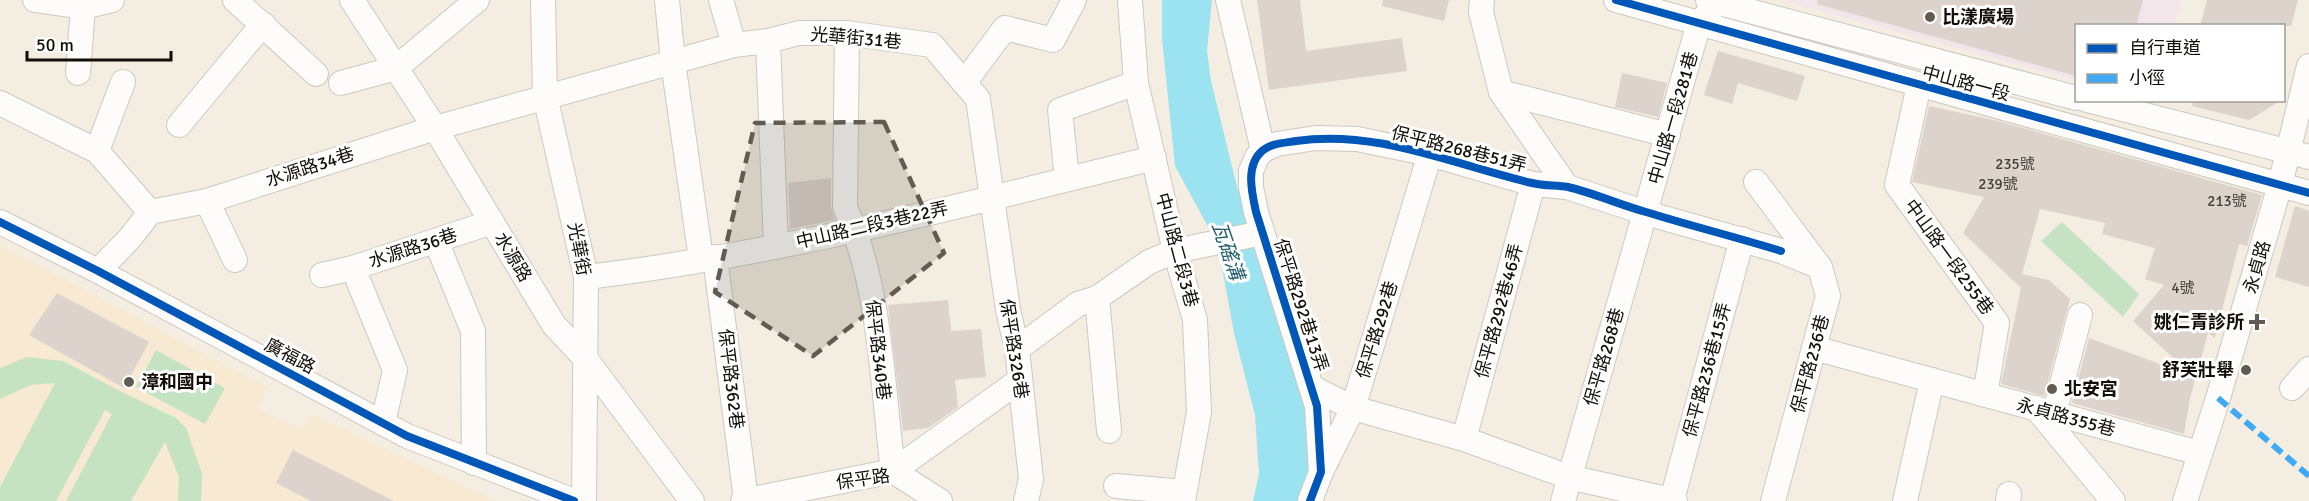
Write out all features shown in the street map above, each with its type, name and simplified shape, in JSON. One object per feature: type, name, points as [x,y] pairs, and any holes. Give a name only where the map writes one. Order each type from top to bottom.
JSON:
[{"type":"street","points":[[34,0],[83,7],[112,0]]},
{"type":"street","points":[[235,0],[316,75]]},
{"type":"street","name":"水源路","points":[[352,0],[435,128],[554,325],[585,358],[692,501]]},
{"type":"street","points":[[341,83],[396,68],[477,0]]},
{"type":"street","name":"光華街","points":[[543,0],[545,96],[586,277],[585,501]]},
{"type":"street","name":"保平路362巷","points":[[668,0],[673,62],[708,258],[745,501]]},
{"type":"street","points":[[721,0],[734,45]]},
{"type":"street","points":[[964,83],[1005,28],[1053,40],[1074,0]]},
{"type":"street","name":"中山路二段3巷","points":[[1131,0],[1136,83],[1175,251],[1195,320],[1199,412],[1184,497]]},
{"type":"street","points":[[1228,0],[1263,150]]},
{"type":"street","points":[[1482,0],[1481,12],[1501,92],[1567,187]]},
{"type":"street","name":"中山路一段","points":[[1616,0],[2309,193]]},
{"type":"street","points":[[1687,0],[1699,23],[1716,1]]},
{"type":"street","name":"中山路一段","points":[[1716,1],[2075,98]]},
{"type":"street","points":[[78,73],[83,7]]},
{"type":"street","name":"中山路一段281巷","points":[[1646,213],[1699,23]]},
{"type":"street","points":[[179,125],[263,24]]},
{"type":"street","name":"光華街31巷","points":[[545,96],[734,45],[768,41],[799,33],[848,33],[932,45],[978,99],[992,198]]},
{"type":"street","name":"保平路340巷","points":[[848,33],[845,207],[855,230],[873,301],[892,471]]},
{"type":"street","points":[[768,41],[777,246]]},
{"type":"street","name":"永貞路","points":[[2185,501],[2218,398],[2280,185],[2299,154],[2309,66]]},
{"type":"street","points":[[97,151],[123,82]]},
{"type":"street","points":[[1067,179],[1060,110],[1136,83]]},
{"type":"street","name":"中山路一段255巷","points":[[1919,86],[1897,185],[1997,323],[1985,395]]},
{"type":"street","points":[[1501,92],[1668,135]]},
{"type":"street","name":"水源路34巷","points":[[150,212],[207,201],[435,128],[545,96]]},
{"type":"street","points":[[2095,102],[2299,154]]},
{"type":"street","points":[[0,103],[97,151],[150,212],[130,238],[98,271]]},
{"type":"street","name":"保平路268巷51弄","points":[[1263,150],[1277,144],[1316,138],[1347,139],[1430,154],[1533,184],[1567,187],[1646,213],[1781,251],[1820,267]]},
{"type":"street","name":"保平路292巷13弄","points":[[1263,150],[1251,171],[1251,187],[1262,233],[1317,406],[1321,472]]},
{"type":"street","name":"保平路292巷","points":[[1310,501],[1321,472],[1353,408],[1430,154]]},
{"type":"street","name":"中山路二段3巷22弄","points":[[586,277],[777,246],[855,230],[1154,158]]},
{"type":"street","points":[[1756,182],[1820,267]]},
{"type":"street","name":"保平路292巷46弄","points":[[1464,439],[1533,184]]},
{"type":"street","name":"保平路326巷","points":[[992,198],[1008,310],[1017,349],[1030,479],[1026,501]]},
{"type":"street","points":[[207,201],[235,260]]},
{"type":"street","name":"保平路268巷","points":[[1563,501],[1646,213]]},
{"type":"street","name":"廣福路","points":[[0,222],[98,271],[407,435],[574,501]]},
{"type":"street","name":"水源路36巷","points":[[383,423],[395,370],[353,268],[492,222]]},
{"type":"street","points":[[1017,349],[1078,304],[1096,298],[1149,262],[1175,251],[1262,233]]},
{"type":"street","name":"保平路236巷15弄","points":[[1569,477],[1674,501],[1742,239]]},
{"type":"street","points":[[436,241],[473,331],[474,463]]},
{"type":"street","name":"保平路236巷","points":[[1773,501],[1828,296],[1820,267]]},
{"type":"street","points":[[322,275],[353,268]]},
{"type":"street","points":[[1096,298],[1109,431]]},
{"type":"street","points":[[2080,315],[2045,411],[2113,501]]},
{"type":"street","name":"永貞路355巷","points":[[1814,348],[2199,453]]},
{"type":"street","points":[[2292,388],[2309,369]]},
{"type":"street","points":[[892,471],[1020,380]]},
{"type":"street","points":[[1905,501],[1932,381]]},
{"type":"street","points":[[1311,387],[1353,408],[1464,439],[1569,477]]},
{"type":"street","name":"保平路","points":[[745,501],[892,471],[940,501]]},
{"type":"street","points":[[1116,483],[1184,497]]},
{"type":"highlighted area","points":[[884,122],[944,253],[813,356],[715,292],[755,123]]},
{"type":"shaded area","name":"比漾廣場","points":[[1779,0],[2180,0],[2180,10],[2173,24],[2075,24],[2075,80]]},
{"type":"shaded area","name":"漳和國中","points":[[0,245],[267,387],[259,409],[278,419],[304,428],[311,414],[496,501],[0,501]]},
{"type":"green space","points":[[2062,222],[2139,294],[2123,317],[2041,241]]},
{"type":"green space","points":[[156,350],[225,388],[205,424],[136,387]]},
{"type":"green space","points":[[27,357],[63,361],[176,418],[186,428],[202,473],[201,501],[178,501],[179,477],[165,442],[131,501],[66,501],[112,414],[105,410],[56,501],[0,501],[0,487],[55,383],[31,385],[0,399],[0,368]]},
{"type":"water","name":"瓦磘溝","points":[[1162,0],[1212,0],[1207,51],[1211,81],[1238,191],[1257,225],[1303,387],[1315,449],[1305,501],[1253,501],[1259,474],[1255,415],[1234,333],[1218,245],[1175,166],[1162,39]]},
{"type":"building","points":[[1257,0],[1300,0],[1306,51],[1402,38],[1407,71],[1269,90]]},
{"type":"building","points":[[1383,0],[1449,0],[1444,21],[1382,6]]},
{"type":"building","name":"比漾廣場","points":[[1818,0],[2143,0],[2137,24],[2075,24],[2075,76],[1817,4]]},
{"type":"building","points":[[2207,0],[2298,0],[2291,26],[2285,26],[2285,24],[2201,24]]},
{"type":"building","points":[[1718,51],[1805,76],[1797,101],[1738,83],[1732,104],[1704,95]]},
{"type":"building","points":[[1622,73],[1667,83],[1658,117],[1615,107]]},
{"type":"building","points":[[2193,102],[2279,102],[2249,120],[2192,106]]},
{"type":"building","points":[[1929,106],[1998,121],[2262,195],[2247,246],[2239,244],[2215,338],[2208,333],[2190,398],[2184,434],[2072,403],[2089,338],[2193,376],[2133,321],[2164,285],[2145,279],[2155,248],[2102,234],[2105,223],[2040,209],[2022,274],[2049,280],[2070,299],[2044,396],[2001,384],[2021,288],[1963,233],[1984,197],[1912,182]]},
{"type":"building","points":[[831,178],[831,207],[835,220],[790,229],[788,183]]},
{"type":"building","points":[[2295,206],[2309,211],[2309,287],[2275,277]]},
{"type":"building","points":[[57,293],[149,342],[124,388],[29,335]]},
{"type":"building","points":[[948,300],[951,331],[981,329],[986,377],[955,380],[958,407],[928,428],[903,431],[888,305]]},
{"type":"building","points":[[293,450],[394,501],[311,501],[276,483]]},
{"type":"marked path","points":[[2218,398],[2309,476]]},
{"type":"cycle path","points":[[1616,0],[2309,193]]},
{"type":"cycle path","points":[[1310,501],[1321,472],[1317,406],[1256,212],[1251,180],[1253,164],[1266,148],[1296,141],[1326,139],[1386,144],[1532,183],[1568,187],[1781,251]]},
{"type":"cycle path","points":[[0,222],[98,271],[407,436],[574,501]]},
{"type":"place","name":"比漾廣場","points":[[1930,17]]},
{"type":"place","name":"姚仁青診所","points":[[2257,322]]},
{"type":"place","name":"舒芙壯舉","points":[[2246,370]]},
{"type":"place","name":"漳和國中","points":[[129,382]]},
{"type":"place","name":"北安宮","points":[[2052,389]]}]
